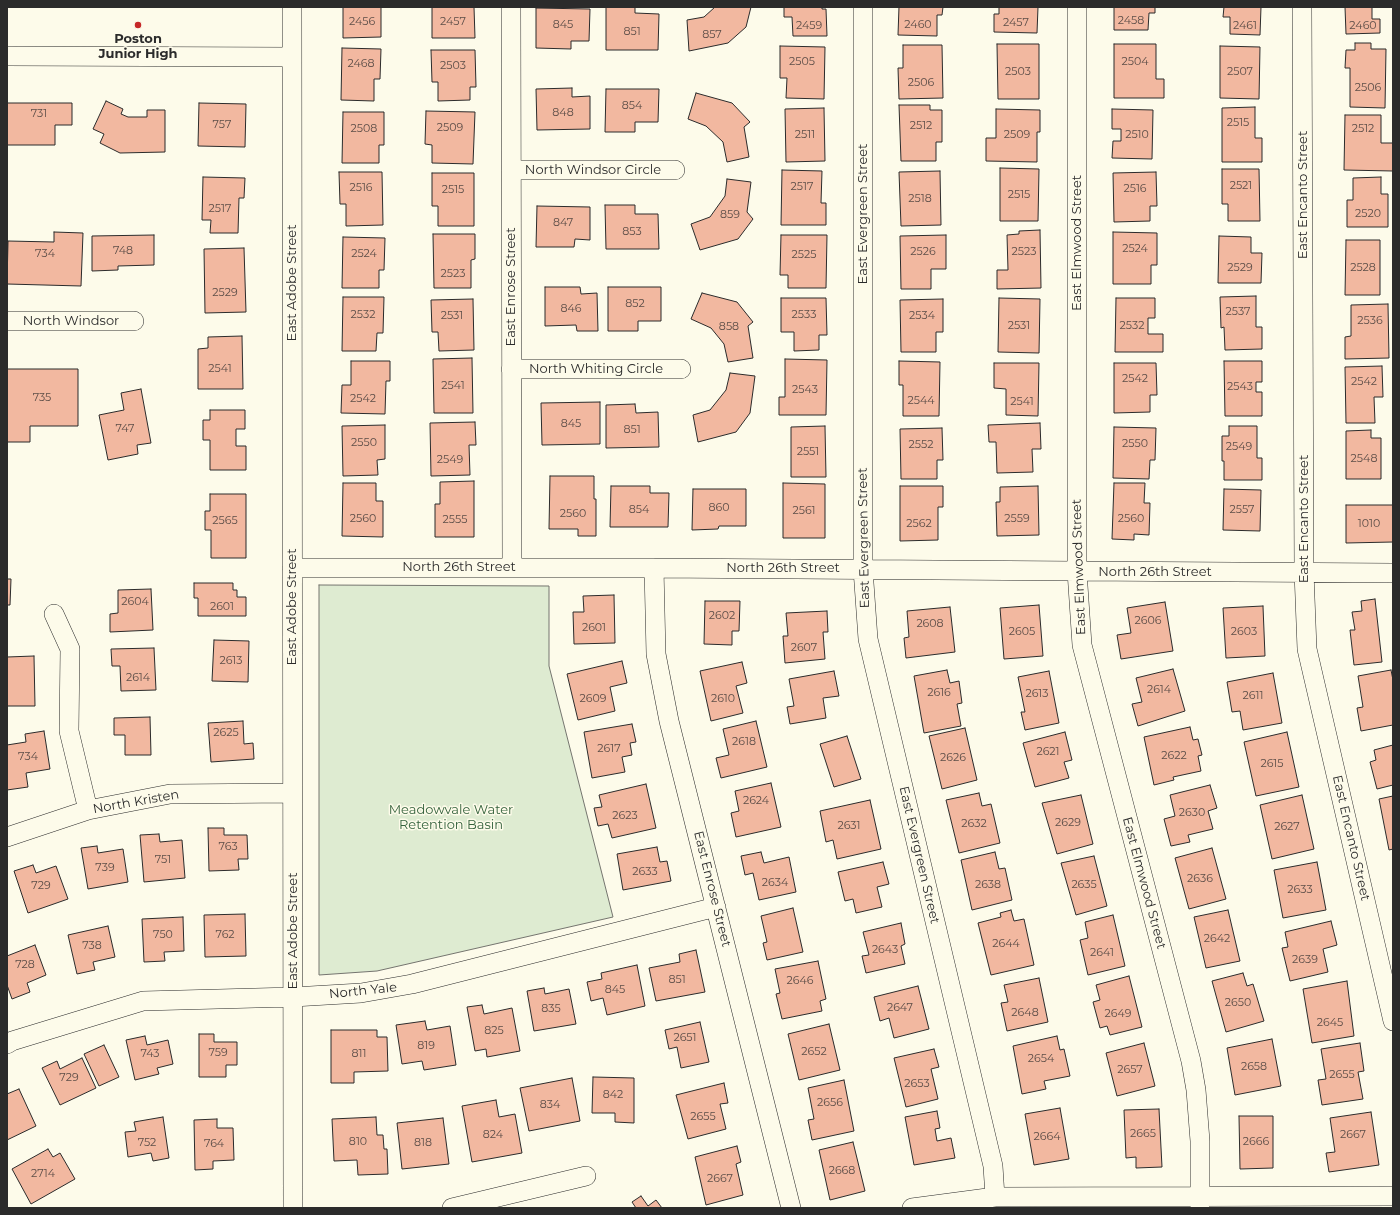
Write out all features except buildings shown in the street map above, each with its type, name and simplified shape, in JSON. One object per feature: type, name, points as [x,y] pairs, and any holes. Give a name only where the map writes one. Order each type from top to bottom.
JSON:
[{"type":"street","name":"East Adobe Street","points":[[292,7],[293,1208]]},
{"type":"street","name":"East Enrose Street","points":[[511,7],[512,567]]},
{"type":"street","name":"East Evergreen Street","points":[[863,7],[862,569],[868,640],[993,1166],[995,1197]]},
{"type":"street","name":"East Elmwood Street","points":[[1077,7],[1077,572],[1082,645],[1191,1061],[1196,1090],[1200,1141],[1200,1203]]},
{"type":"street","name":"East Encanto Street","points":[[1302,7],[1304,572],[1307,649],[1393,1022]]},
{"type":"street","points":[[7,56],[292,57]]},
{"type":"street","name":"North Windsor Circle","points":[[511,170],[675,170]]},
{"type":"street","name":"North Windsor","points":[[7,321],[134,321]]},
{"type":"street","name":"North Whiting Circle","points":[[511,369],[681,369]]},
{"type":"street","name":"North 26th Street","points":[[292,568],[512,567],[1077,572],[1393,572]]},
{"type":"street","name":"East Enrose Street","points":[[654,568],[656,654],[669,721],[791,1208]]},
{"type":"street","points":[[54,614],[70,649],[69,731],[88,810]]},
{"type":"street","name":"North Kristen","points":[[7,837],[88,810],[170,794],[292,793]]},
{"type":"street","name":"North Yale","points":[[7,1044],[12,1041],[143,1001],[293,997],[361,993],[412,984],[716,906]]},
{"type":"street","points":[[452,1208],[586,1176]]},
{"type":"street","points":[[912,1208],[995,1197],[1200,1203],[1393,1196]]},
{"type":"green space","name":"Meadowvale Water Retention Basin","points":[[319,585],[549,586],[549,666],[613,917],[377,971],[319,975]]},
{"type":"place","name":"Poston Junior High","points":[[138,25]]}]
